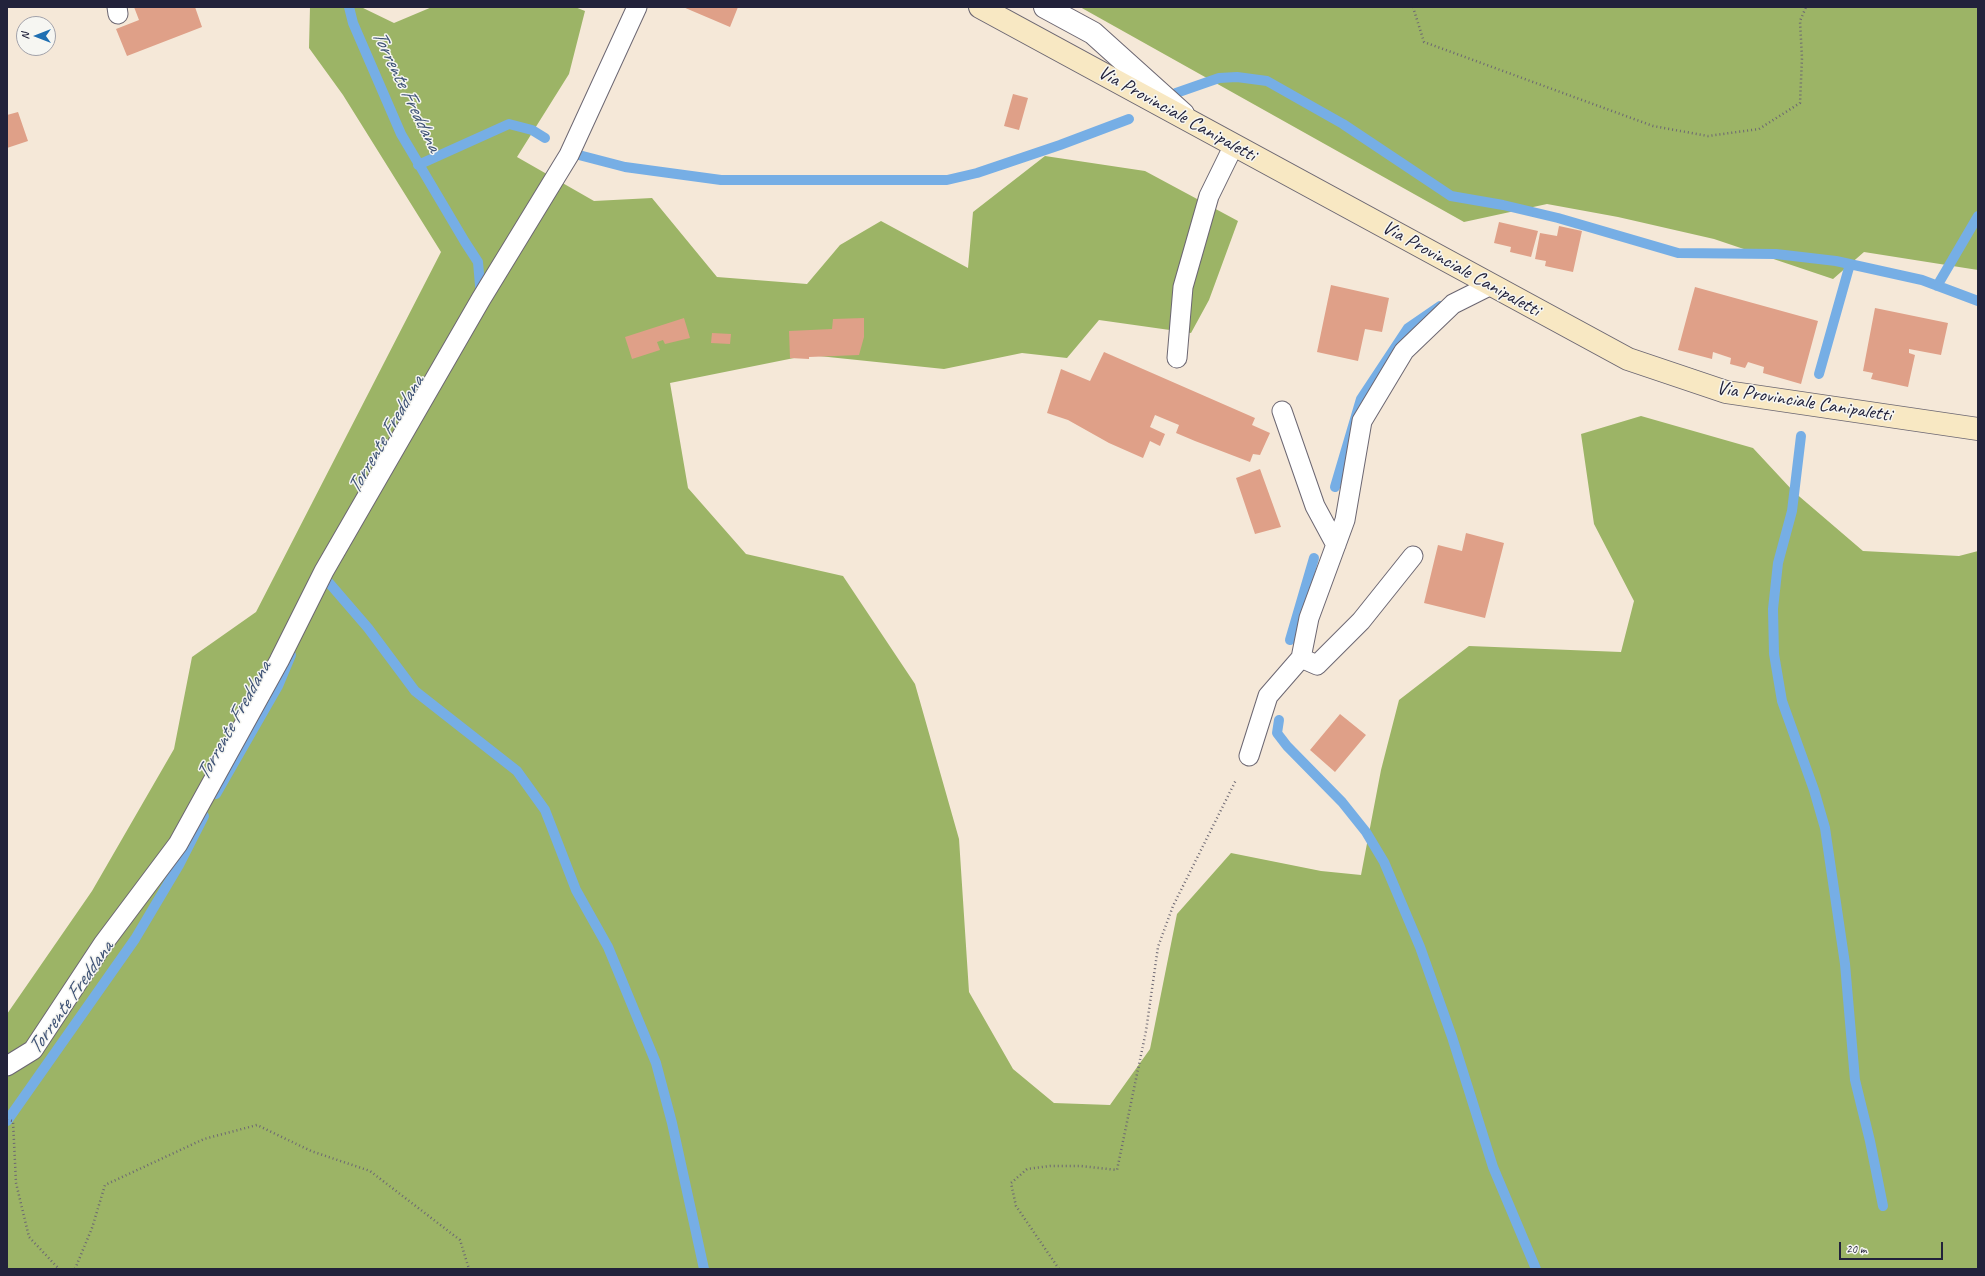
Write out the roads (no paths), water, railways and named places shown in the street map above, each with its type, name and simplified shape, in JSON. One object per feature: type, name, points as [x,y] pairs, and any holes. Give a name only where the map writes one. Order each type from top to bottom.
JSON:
[{"type":"main road","name":"Via Provinciale Canipaletti","points":[[980,7],[1628,359],[1726,392],[1978,429]]},
{"type":"street","points":[[1045,7],[1093,33],[1165,96],[1191,122]]},
{"type":"lane","points":[[7,1066],[33,1050],[103,944],[178,844],[280,661],[324,571],[481,299],[569,155],[637,7]]},
{"type":"lane","points":[[1177,358],[1183,287],[1209,196],[1234,145]]},
{"type":"lane","points":[[1249,756],[1268,696],[1301,658],[1309,618],[1345,520],[1362,421],[1404,351],[1454,304],[1491,285]]},
{"type":"lane","points":[[1282,411],[1315,506],[1336,545]]},
{"type":"lane","points":[[1301,658],[1317,665],[1361,621],[1414,556]]},
{"type":"waterway","name":"Torrente Freddana","points":[[349,7],[353,23],[401,134],[478,262],[481,297]]},
{"type":"waterway","points":[[1176,93],[1219,78],[1237,77],[1267,81],[1343,124],[1451,196],[1503,205],[1558,218],[1678,253],[1776,254],[1836,261],[1922,280],[1978,301]]},
{"type":"waterway","points":[[575,154],[625,167],[721,180],[947,180],[977,173],[1060,145],[1129,119]]},
{"type":"waterway","points":[[418,165],[509,124],[532,130],[545,138]]},
{"type":"waterway","points":[[1937,286],[1978,216]]},
{"type":"waterway","points":[[1819,374],[1850,264]]},
{"type":"waterway","points":[[1335,487],[1361,399],[1408,328],[1440,306]]},
{"type":"waterway","points":[[1801,436],[1792,511],[1778,563],[1773,609],[1774,654],[1782,701],[1814,790],[1825,828],[1845,964],[1855,1080],[1870,1141],[1883,1206]]},
{"type":"waterway","points":[[1290,640],[1314,558]]},
{"type":"waterway","points":[[324,577],[368,628],[415,691],[517,771],[545,810],[576,890],[608,947],[656,1063],[672,1123],[704,1269]]},
{"type":"waterway","name":"Torrente Freddana","points":[[216,794],[278,686],[291,655]]},
{"type":"waterway","points":[[1279,720],[1277,733],[1287,746],[1342,802],[1366,832],[1384,862],[1420,947],[1452,1037],[1493,1167],[1536,1269]]},
{"type":"waterway","name":"Torrente Freddana","points":[[7,1121],[135,939],[179,865],[204,816]]}]
